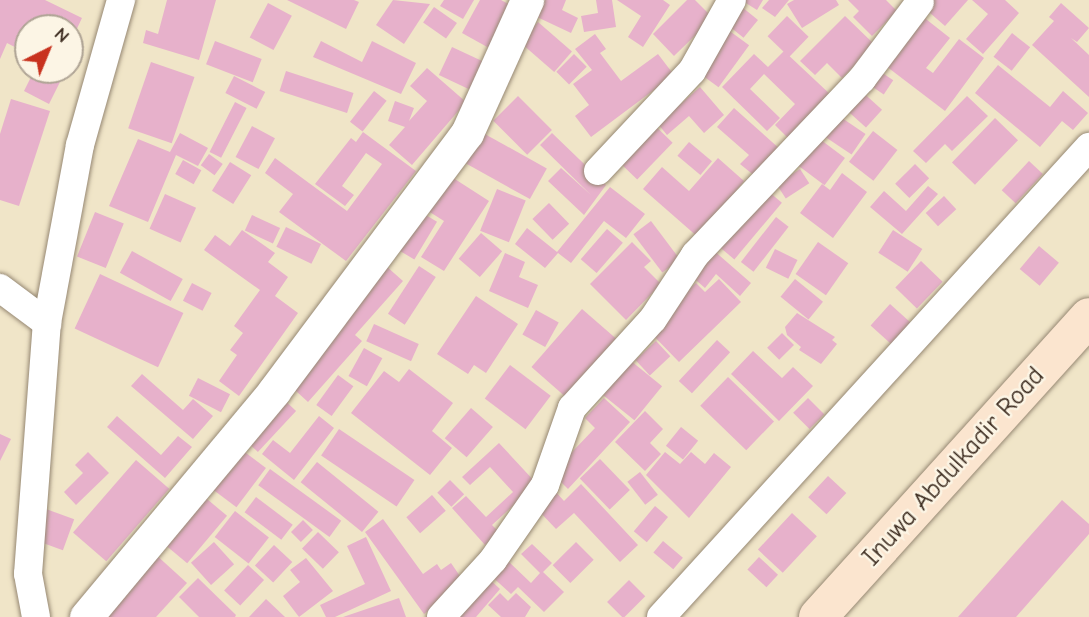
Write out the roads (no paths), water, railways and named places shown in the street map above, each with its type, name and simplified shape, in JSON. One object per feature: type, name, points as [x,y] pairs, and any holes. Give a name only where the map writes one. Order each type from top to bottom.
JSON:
[{"type":"main road","name":"Inuwa Abdulkadir Road","points":[[818,617],[1089,317]]},
{"type":"street","points":[[36,617],[28,574],[47,323],[80,145],[121,0]]},
{"type":"street","points":[[86,617],[274,391],[467,133],[527,0]]},
{"type":"street","points":[[598,171],[692,71],[732,0]]},
{"type":"street","points":[[441,617],[493,561],[545,485],[572,408],[653,319],[695,255],[862,79],[920,2]]},
{"type":"street","points":[[661,617],[1089,147]]},
{"type":"street","points":[[0,288],[47,323]]}]
